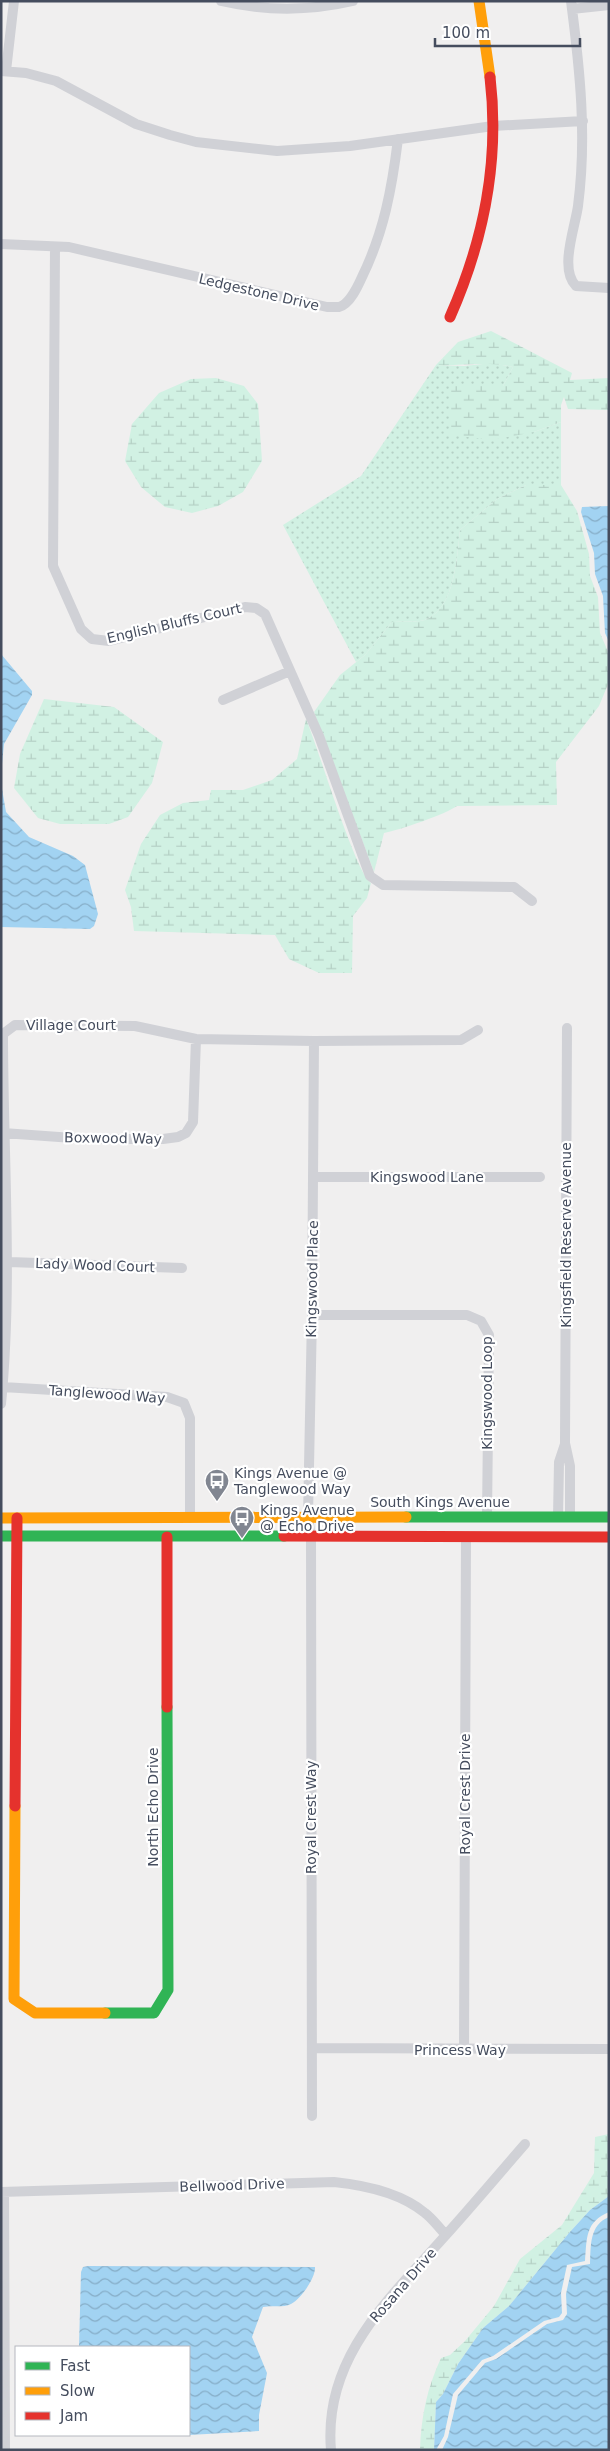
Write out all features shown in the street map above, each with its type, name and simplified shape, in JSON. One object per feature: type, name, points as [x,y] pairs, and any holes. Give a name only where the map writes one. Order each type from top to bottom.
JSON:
[{"type":"street","points":[[14,1],[4,70],[26,73],[56,81],[136,124],[196,142],[277,151],[350,146],[493,126],[583,121]]},
{"type":"street","points":[[221,1],[270,9],[300,8],[353,1]]},
{"type":"street","points":[[450,317],[470,273],[484,224],[491,177],[493,126],[479,1]]},
{"type":"street","points":[[609,5],[571,5],[580,70],[583,121],[580,189],[567,265],[570,281],[576,286],[609,288]]},
{"type":"street","name":"Ledgestone Drive","points":[[1,244],[69,247],[327,307],[340,307],[357,288],[384,224],[393,183],[398,139]]},
{"type":"street","name":"English Bluffs Court","points":[[55,247],[53,566],[81,629],[92,639],[109,641],[245,607],[256,608],[265,614],[319,736],[370,876],[383,885],[514,887],[532,900]]},
{"type":"street","points":[[223,700],[290,671]]},
{"type":"street","name":"Village Court","points":[[1,1404],[9,1262],[3,1133],[3,1034],[15,1025],[135,1026],[196,1039],[314,1042],[461,1040],[478,1030]]},
{"type":"street","name":"Kingsfield Reserve Avenue","points":[[567,1028],[565,1443],[570,1466],[570,1517]]},
{"type":"street","name":"Boxwood Way","points":[[3,1133],[87,1140],[178,1137],[186,1133],[193,1122],[196,1039]]},
{"type":"street","name":"Kingswood Place","points":[[308,1517],[314,1177],[314,1042]]},
{"type":"street","name":"Kingswood Lane","points":[[314,1177],[540,1177]]},
{"type":"street","name":"Lady Wood Court","points":[[9,1262],[182,1268]]},
{"type":"street","name":"Kingswood Loop","points":[[312,1315],[467,1315],[482,1321],[489,1334],[487,1517]]},
{"type":"street","name":"Tanglewood Way","points":[[3,1387],[167,1397],[184,1403],[190,1418],[190,1518]]},
{"type":"street","name":"Kingsfield Reserve Avenue","points":[[558,1517],[559,1462],[565,1443]]},
{"type":"street","name":"Royal Crest Way","points":[[308,1517],[311,1537],[312,2116]]},
{"type":"street","name":"South Kings Avenue","points":[[1,1518],[609,1517]]},
{"type":"street","points":[[17,1518],[17,1536]]},
{"type":"street","points":[[1,1536],[609,1537]]},
{"type":"street","name":"North Echo Drive","points":[[17,1536],[14,1999],[35,2013],[154,2013],[168,1990],[167,1537]]},
{"type":"street","name":"Royal Crest Drive","points":[[464,2050],[466,1537]]},
{"type":"street","name":"Princess Way","points":[[312,2048],[609,2049]]},
{"type":"street","name":"Rosana Drive","points":[[331,2450],[329,2426],[336,2386],[349,2356],[378,2310],[446,2235],[524,2144]]},
{"type":"street","name":"Bellwood Drive","points":[[3,2192],[334,2182],[363,2185],[387,2193],[424,2212],[446,2235]]},
{"type":"street","points":[[3,2192],[5,2450]]},
{"type":"green space","points":[[491,331],[572,373],[570,380],[609,378],[609,410],[568,409],[564,397],[561,405],[561,422],[534,432],[492,440],[451,435],[450,386],[503,386],[513,367],[485,364],[436,365],[458,342]]},
{"type":"green space","points":[[492,363],[513,367],[503,386],[451,386],[534,432],[561,422],[561,485],[526,485],[497,499],[460,530],[453,580],[444,604],[427,619],[392,622],[365,655],[356,662],[283,525],[361,476],[436,365],[464,366]]},
{"type":"green space","points":[[216,378],[244,386],[258,404],[262,461],[243,492],[218,506],[192,513],[165,507],[141,487],[125,461],[132,424],[159,393],[191,379]]},
{"type":"green space","points":[[526,485],[561,485],[577,511],[589,554],[590,576],[598,597],[600,633],[609,654],[609,682],[599,706],[556,762],[557,805],[457,806],[401,829],[384,833],[374,872],[314,712],[340,675],[365,655],[392,622],[424,620],[436,613],[444,604],[453,580],[460,530],[497,499]]},
{"type":"green space","points":[[44,699],[114,707],[163,742],[152,783],[128,817],[109,824],[60,824],[38,818],[14,788],[20,754]]},
{"type":"green space","points":[[306,719],[356,857],[364,874],[371,883],[367,898],[353,916],[352,973],[319,973],[289,959],[275,935],[134,931],[131,907],[125,890],[141,844],[160,815],[183,803],[209,800],[211,790],[243,790],[272,780],[297,759]]},
{"type":"green space","points":[[609,2134],[609,2196],[590,2210],[509,2306],[483,2328],[458,2364],[443,2394],[436,2402],[434,2450],[420,2450],[426,2403],[432,2380],[441,2358],[450,2355],[465,2341],[494,2306],[520,2259],[562,2225],[594,2173],[595,2137]]},
{"type":"water","points":[[609,506],[609,642],[605,633],[603,596],[595,574],[594,553],[581,512],[582,507]]},
{"type":"water","points":[[1,654],[32,691],[32,695],[4,744],[1,774]]},
{"type":"water","points":[[1,783],[6,812],[29,837],[73,856],[85,865],[98,914],[94,926],[90,929],[1,927]]},
{"type":"water","points":[[609,2196],[609,2212],[601,2216],[591,2226],[587,2238],[585,2261],[567,2265],[561,2293],[562,2313],[559,2317],[544,2321],[493,2356],[482,2360],[453,2394],[444,2436],[436,2450],[434,2450],[436,2402],[443,2394],[458,2364],[483,2328],[509,2306],[590,2210]]},
{"type":"water","points":[[609,2217],[609,2450],[442,2450],[448,2437],[458,2395],[485,2363],[496,2359],[547,2324],[563,2320],[567,2314],[566,2294],[572,2267],[590,2264],[591,2243],[594,2231],[602,2221]]},
{"type":"water","points":[[83,2267],[315,2267],[310,2282],[295,2301],[285,2306],[263,2307],[252,2337],[267,2373],[259,2415],[259,2431],[190,2435],[190,2346],[79,2346],[81,2272]]},
{"type":"traffic: fast","points":[[406,1517],[609,1517]]},
{"type":"traffic: fast","points":[[1,1536],[284,1536]]},
{"type":"traffic: fast","points":[[105,2013],[154,2013],[168,1990],[167,1707]]},
{"type":"traffic: slow","points":[[479,1],[490,77]]},
{"type":"traffic: slow","points":[[1,1518],[406,1517]]},
{"type":"traffic: slow","points":[[15,1806],[14,1999],[35,2013],[105,2013]]},
{"type":"traffic: jam","points":[[450,317],[472,259],[486,200],[493,140],[490,77]]},
{"type":"traffic: jam","points":[[15,1806],[17,1518]]},
{"type":"traffic: jam","points":[[284,1536],[609,1537]]},
{"type":"traffic: jam","points":[[167,1537],[167,1707]]},
{"type":"place","name":"Kings Avenue @ Tanglewood Way","points":[[217,1502]]},
{"type":"place","name":"Kings Avenue @ Echo Drive","points":[[242,1539]]}]
